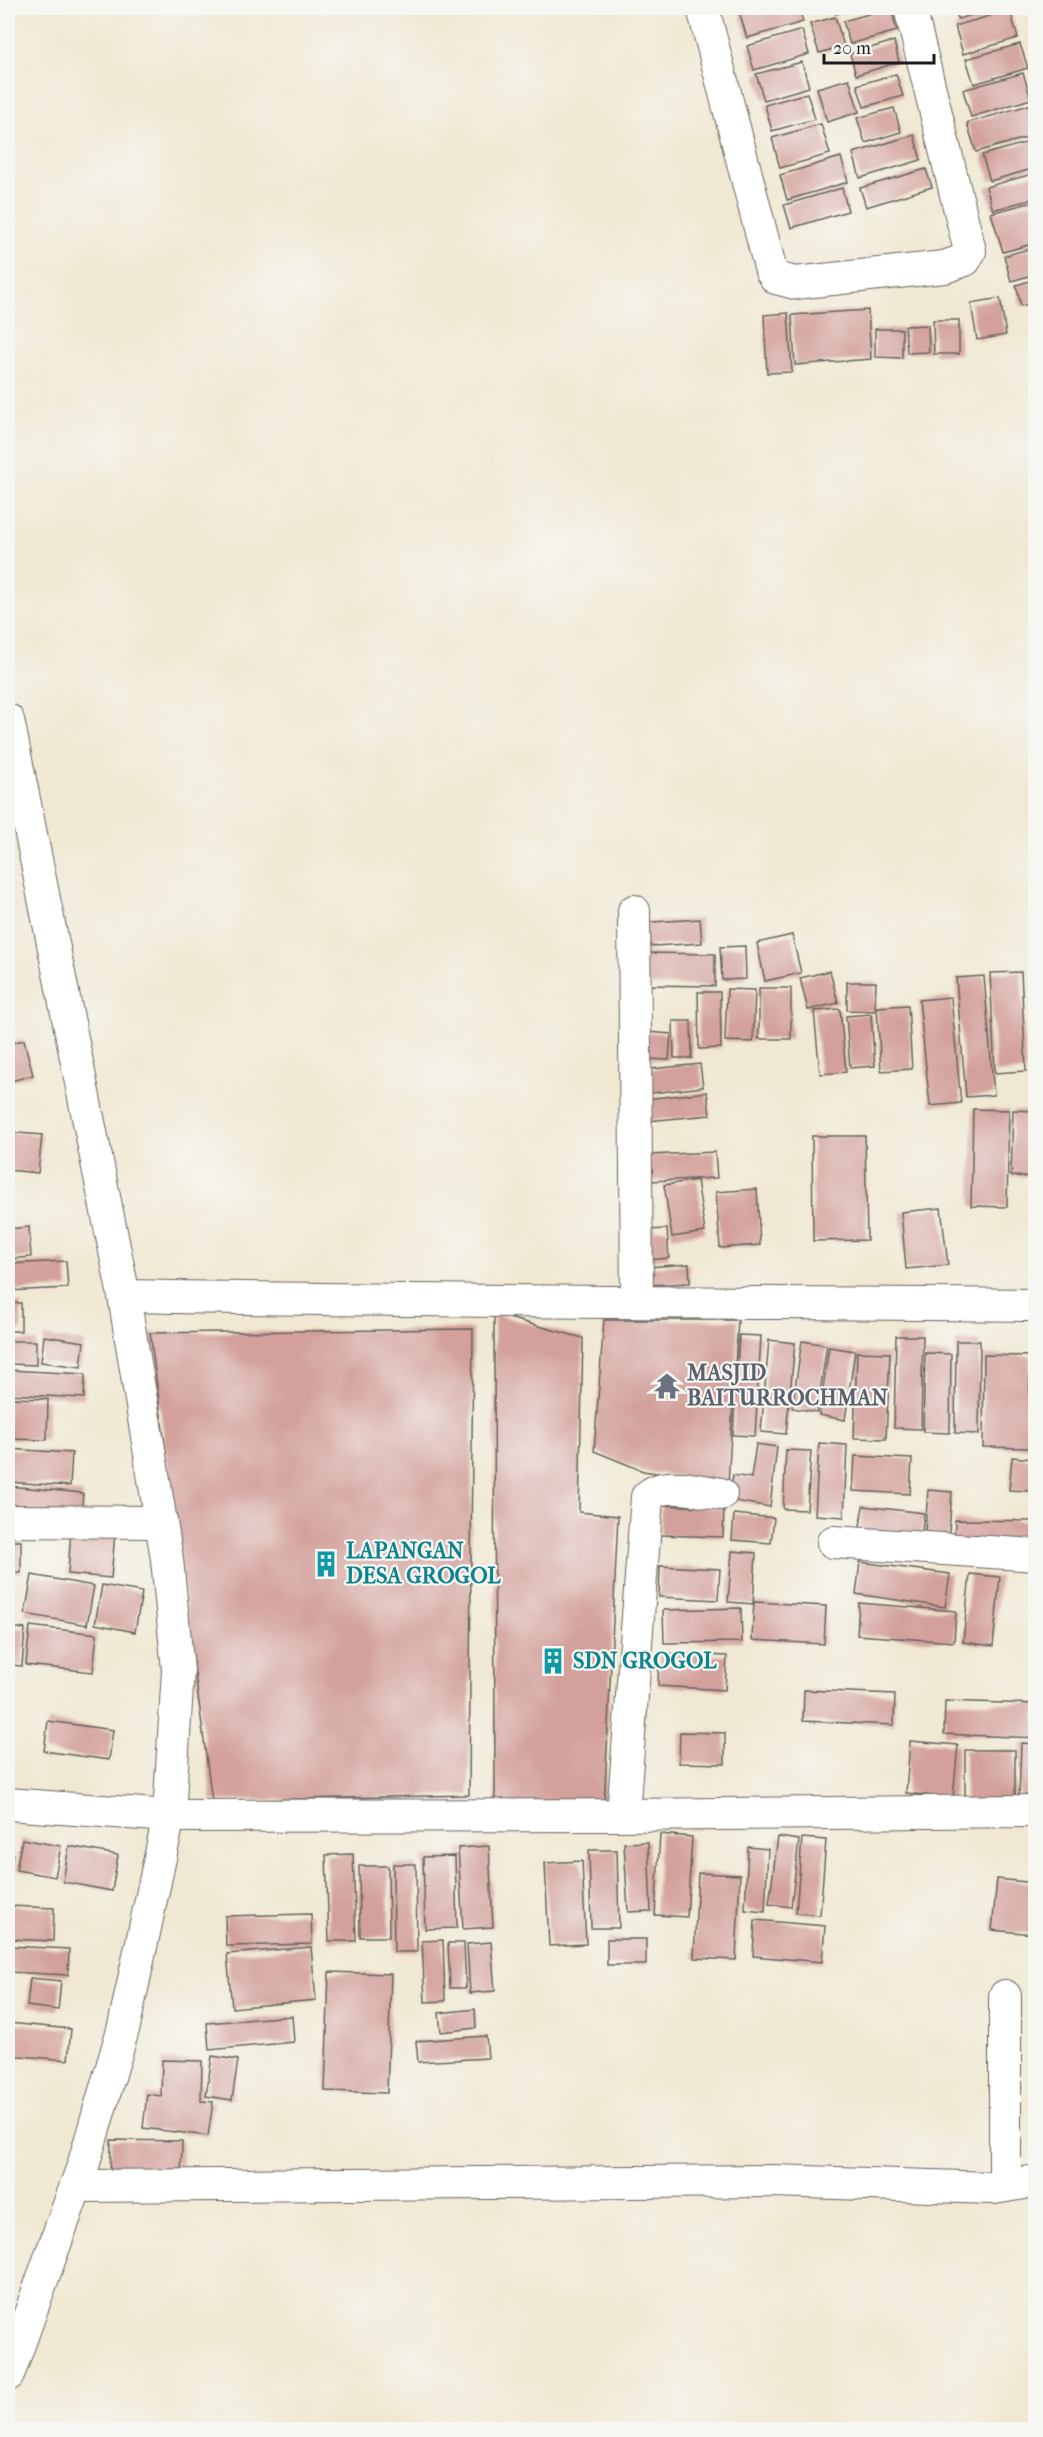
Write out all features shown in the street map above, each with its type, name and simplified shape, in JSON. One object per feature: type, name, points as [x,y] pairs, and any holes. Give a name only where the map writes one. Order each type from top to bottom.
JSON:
[{"type":"street","points":[[703,8],[771,271],[776,278],[795,283],[944,267],[965,260],[970,252],[910,8]]},
{"type":"street","points":[[8,720],[16,803],[124,1296],[161,1522],[177,1670],[169,1816],[124,2026],[76,2186],[8,2375]]},
{"type":"street","points":[[634,911],[638,1300]]},
{"type":"street","points":[[124,1296],[458,1303],[638,1300],[1035,1305]]},
{"type":"street","points":[[623,1815],[646,1497],[652,1491],[669,1488],[721,1494]]},
{"type":"street","points":[[8,1521],[161,1522]]},
{"type":"street","points":[[833,1542],[1035,1555]]},
{"type":"street","points":[[8,1804],[169,1816],[1035,1811]]},
{"type":"street","points":[[76,2186],[761,2181],[1020,2184],[1005,1996]]},
{"type":"building","points":[[738,8],[799,8],[803,22],[747,38]]},
{"type":"building","points":[[834,8],[856,8],[836,14]]},
{"type":"building","points":[[891,8],[897,31],[850,44],[843,21]]},
{"type":"building","points":[[955,8],[996,8],[958,19]]},
{"type":"building","points":[[1010,10],[1018,38],[963,54],[955,26]]},
{"type":"building","points":[[835,17],[844,46],[819,53],[810,24]]},
{"type":"building","points":[[802,30],[809,54],[754,70],[747,46]]},
{"type":"building","points":[[894,41],[899,62],[856,75],[850,54]]},
{"type":"building","points":[[1020,44],[1028,68],[974,84],[966,59]]},
{"type":"building","points":[[802,62],[809,87],[764,100],[756,74]]},
{"type":"building","points":[[1023,73],[1031,99],[971,117],[963,90]]},
{"type":"building","points":[[896,74],[903,96],[864,107],[857,85]]},
{"type":"building","points":[[849,79],[859,112],[827,122],[817,88]]},
{"type":"building","points":[[807,93],[815,119],[772,131],[765,105]]},
{"type":"building","points":[[1036,103],[1036,135],[976,152],[967,123]]},
{"type":"building","points":[[894,108],[901,132],[865,143],[857,118]]},
{"type":"building","points":[[821,124],[830,154],[780,168],[772,138]]},
{"type":"building","points":[[914,135],[921,160],[860,178],[853,153]]},
{"type":"building","points":[[1036,140],[1036,168],[990,181],[982,155]]},
{"type":"building","points":[[841,157],[848,182],[787,200],[780,175]]},
{"type":"building","points":[[926,169],[932,187],[866,207],[860,188]]},
{"type":"building","points":[[1036,173],[1036,198],[993,210],[986,187]]},
{"type":"building","points":[[842,188],[848,211],[791,228],[784,205]]},
{"type":"building","points":[[1036,201],[1036,243],[1003,252],[991,213]]},
{"type":"building","points":[[1036,247],[1036,274],[1011,281],[1004,256]]},
{"type":"building","points":[[1036,279],[1036,302],[1021,306],[1016,285]]},
{"type":"building","points":[[1000,298],[1006,335],[977,340],[971,303]]},
{"type":"building","points":[[868,310],[871,359],[795,365],[792,315]]},
{"type":"building","points":[[788,313],[792,372],[767,373],[764,315]]},
{"type":"building","points":[[933,320],[959,320],[959,354],[934,354]]},
{"type":"building","points":[[928,325],[929,352],[907,353],[905,326]]},
{"type":"building","points":[[875,329],[902,329],[902,358],[875,357]]},
{"type":"building","points":[[700,919],[702,943],[638,947],[636,923]]},
{"type":"building","points":[[792,935],[801,973],[765,981],[757,943]]},
{"type":"building","points":[[745,946],[746,979],[722,980],[720,947]]},
{"type":"building","points":[[641,953],[715,954],[715,986],[640,985]]},
{"type":"building","points":[[830,971],[838,1003],[808,1010],[800,978]]},
{"type":"building","points":[[1021,972],[1026,1071],[995,1073],[990,973]]},
{"type":"building","points":[[984,976],[994,1095],[966,1097],[956,978]]},
{"type":"building","points":[[847,982],[876,982],[875,1011],[847,1010]]},
{"type":"building","points":[[759,988],[791,988],[791,1039],[759,1039]]},
{"type":"building","points":[[727,989],[755,990],[753,1042],[725,1041]]},
{"type":"building","points":[[698,992],[720,992],[721,1048],[699,1049]]},
{"type":"building","points":[[951,997],[961,1103],[930,1106],[919,1000]]},
{"type":"building","points":[[908,1005],[912,1069],[881,1071],[877,1007]]},
{"type":"building","points":[[8,1007],[12,1024],[8,1025]]},
{"type":"building","points":[[840,1009],[846,1072],[820,1074],[814,1011]]},
{"type":"building","points":[[871,1014],[875,1066],[850,1068],[846,1016]]},
{"type":"building","points":[[673,1021],[691,1021],[692,1058],[674,1058]]},
{"type":"building","points":[[648,1032],[671,1034],[669,1060],[647,1059]]},
{"type":"building","points":[[24,1040],[33,1075],[8,1082],[8,1044]]},
{"type":"building","points":[[700,1064],[703,1087],[644,1094],[641,1070]]},
{"type":"building","points":[[707,1092],[710,1115],[648,1121],[645,1099]]},
{"type":"building","points":[[973,1109],[1009,1110],[1007,1207],[971,1206]]},
{"type":"building","points":[[1013,1110],[1036,1111],[1036,1177],[1011,1176]]},
{"type":"building","points":[[8,1132],[42,1135],[38,1173],[8,1170]]},
{"type":"building","points":[[812,1136],[865,1136],[867,1240],[813,1241]]},
{"type":"building","points":[[715,1152],[717,1178],[650,1181],[649,1155]]},
{"type":"building","points":[[8,1180],[11,1180],[9,1201],[8,1201]]},
{"type":"building","points":[[697,1180],[705,1232],[672,1237],[664,1185]]},
{"type":"building","points":[[757,1189],[760,1245],[720,1248],[716,1192]]},
{"type":"building","points":[[941,1208],[948,1265],[906,1269],[901,1212]]},
{"type":"building","points":[[29,1227],[31,1257],[8,1259],[8,1229]]},
{"type":"building","points":[[667,1229],[669,1258],[649,1260],[647,1230]]},
{"type":"building","points":[[66,1261],[68,1288],[8,1291],[8,1264]]},
{"type":"building","points":[[689,1264],[690,1283],[649,1285],[647,1267]]},
{"type":"building","points":[[8,1303],[21,1303],[21,1331],[8,1331]]},
{"type":"building","name":"SDN GROGOL","points":[[494,1314],[583,1338],[579,1512],[618,1516],[604,1810],[495,1806]]},
{"type":"building","name":"MASJID BAITURROCHMAN","points":[[604,1320],[738,1320],[728,1484],[643,1471],[594,1451]]},
{"type":"building","name":"LAPANGAN DESA GROGOL","points":[[473,1329],[469,1795],[212,1801],[150,1333]]},
{"type":"building","points":[[739,1335],[761,1336],[755,1436],[733,1435]]},
{"type":"building","points":[[44,1336],[84,1342],[81,1367],[41,1362]]},
{"type":"building","points":[[896,1336],[923,1336],[921,1429],[894,1428]]},
{"type":"building","points":[[769,1340],[795,1343],[786,1434],[761,1432]]},
{"type":"building","points":[[8,1341],[36,1341],[36,1365],[8,1364]]},
{"type":"building","points":[[802,1341],[827,1345],[817,1412],[792,1408]]},
{"type":"building","points":[[956,1341],[980,1341],[979,1434],[955,1433]]},
{"type":"building","points":[[829,1347],[855,1351],[845,1420],[819,1415]]},
{"type":"building","points":[[857,1352],[890,1353],[886,1439],[854,1438]]},
{"type":"building","points":[[925,1353],[951,1354],[950,1433],[923,1432]]},
{"type":"building","points":[[984,1355],[1030,1356],[1029,1448],[983,1447]]},
{"type":"building","points":[[8,1370],[85,1374],[84,1398],[8,1394]]},
{"type":"building","points":[[8,1398],[48,1399],[47,1440],[8,1439]]},
{"type":"building","points":[[819,1443],[847,1445],[844,1517],[815,1515]]},
{"type":"building","points":[[756,1444],[777,1447],[770,1507],[729,1500],[733,1475],[751,1478]]},
{"type":"building","points":[[8,1449],[72,1453],[70,1486],[8,1482]]},
{"type":"building","points":[[786,1450],[811,1451],[807,1510],[783,1509]]},
{"type":"building","points":[[855,1456],[912,1459],[910,1494],[853,1491]]},
{"type":"building","points":[[1012,1457],[1034,1459],[1032,1491],[1009,1490]]},
{"type":"building","points":[[8,1486],[83,1493],[81,1517],[8,1510]]},
{"type":"building","points":[[928,1490],[952,1492],[948,1545],[924,1543]]},
{"type":"building","points":[[661,1505],[724,1508],[723,1537],[660,1535]]},
{"type":"building","points":[[863,1506],[924,1513],[921,1541],[859,1534]]},
{"type":"building","points":[[734,1514],[774,1518],[771,1543],[732,1540]]},
{"type":"building","points":[[955,1520],[1036,1521],[1036,1547],[954,1546]]},
{"type":"building","points":[[71,1529],[115,1533],[111,1578],[68,1574]]},
{"type":"building","points":[[8,1541],[21,1541],[21,1573],[8,1573]]},
{"type":"building","points":[[732,1551],[756,1553],[753,1604],[728,1602]]},
{"type":"building","points":[[860,1562],[950,1574],[945,1607],[856,1594]]},
{"type":"building","points":[[660,1566],[720,1569],[718,1600],[659,1597]]},
{"type":"building","points":[[970,1574],[1000,1577],[993,1646],[963,1642]]},
{"type":"building","points":[[32,1575],[94,1586],[87,1625],[25,1614]]},
{"type":"building","points":[[8,1579],[12,1580],[10,1607],[8,1607]]},
{"type":"building","points":[[102,1585],[142,1592],[135,1632],[95,1624]]},
{"type":"building","points":[[754,1602],[826,1606],[824,1644],[752,1640]]},
{"type":"building","points":[[859,1603],[956,1611],[954,1642],[857,1635]]},
{"type":"building","points":[[741,1608],[742,1642],[664,1643],[663,1610]]},
{"type":"building","points":[[30,1626],[97,1634],[93,1672],[26,1665]]},
{"type":"building","points":[[8,1627],[25,1629],[22,1666],[8,1665]]},
{"type":"building","points":[[659,1653],[727,1656],[725,1690],[658,1686]]},
{"type":"building","points":[[8,1686],[14,1688],[9,1717],[8,1717]]},
{"type":"building","points":[[804,1690],[895,1694],[894,1725],[803,1721]]},
{"type":"building","points":[[945,1701],[1036,1704],[1036,1738],[944,1734]]},
{"type":"building","points":[[48,1721],[113,1730],[109,1760],[44,1751]]},
{"type":"building","points":[[680,1732],[725,1733],[725,1764],[679,1763]]},
{"type":"building","points":[[910,1741],[958,1745],[953,1798],[906,1793]]},
{"type":"building","points":[[1021,1743],[1036,1744],[1036,1799],[1019,1798]]},
{"type":"building","points":[[965,1750],[1015,1750],[1015,1803],[965,1803]]},
{"type":"building","points":[[660,1834],[692,1837],[687,1917],[655,1915]]},
{"type":"building","points":[[778,1837],[799,1840],[791,1907],[769,1904]]},
{"type":"building","points":[[802,1838],[826,1840],[820,1915],[796,1913]]},
{"type":"building","points":[[22,1839],[61,1846],[55,1877],[16,1870]]},
{"type":"building","points":[[648,1842],[651,1911],[628,1912],[624,1843]]},
{"type":"building","points":[[69,1846],[118,1855],[112,1891],[63,1882]]},
{"type":"building","points":[[489,1846],[493,1927],[463,1929],[458,1848]]},
{"type":"building","points":[[748,1847],[768,1849],[765,1912],[745,1910]]},
{"type":"building","points":[[589,1850],[617,1850],[619,1928],[591,1928]]},
{"type":"building","points":[[8,1851],[13,1852],[9,1881],[8,1881]]},
{"type":"building","points":[[353,1854],[356,1941],[329,1941],[326,1855]]},
{"type":"building","points":[[455,1856],[457,1928],[425,1929],[423,1857]]},
{"type":"building","points":[[582,1861],[586,1944],[549,1946],[545,1863]]},
{"type":"building","points":[[393,1864],[416,1864],[417,1952],[394,1952]]},
{"type":"building","points":[[359,1866],[388,1866],[389,1937],[360,1937]]},
{"type":"building","points":[[698,1873],[740,1875],[736,1960],[694,1958]]},
{"type":"building","points":[[997,1879],[1036,1883],[1033,1934],[992,1930]]},
{"type":"building","points":[[8,1906],[54,1908],[53,1941],[8,1939]]},
{"type":"building","points":[[311,1914],[312,1944],[226,1946],[225,1916]]},
{"type":"building","points":[[755,1920],[825,1926],[822,1962],[753,1956]]},
{"type":"building","points":[[607,1939],[646,1939],[646,1965],[607,1965]]},
{"type":"building","points":[[443,1940],[445,2001],[425,2002],[422,1941]]},
{"type":"building","points":[[491,1942],[495,1991],[470,1993],[467,1944]]},
{"type":"building","points":[[448,1943],[464,1943],[466,1988],[450,1988]]},
{"type":"building","points":[[8,1946],[69,1949],[68,1975],[8,1972]]},
{"type":"building","points":[[311,1947],[316,2000],[232,2008],[227,1954]]},
{"type":"building","points":[[329,1972],[391,1974],[387,2093],[325,2091]]},
{"type":"building","points":[[30,1978],[61,1981],[58,2010],[27,2006]]},
{"type":"building","points":[[475,2009],[476,2028],[441,2032],[439,2013]]},
{"type":"building","points":[[292,2016],[294,2042],[209,2050],[207,2023]]},
{"type":"building","points":[[8,2023],[71,2029],[68,2060],[8,2055]]},
{"type":"building","points":[[486,2036],[488,2058],[418,2062],[416,2041]]},
{"type":"building","points":[[212,2056],[238,2060],[232,2100],[206,2096]]},
{"type":"building","points":[[162,2060],[202,2061],[201,2101],[213,2102],[208,2136],[143,2128],[147,2094],[161,2096]]},
{"type":"building","points":[[111,2140],[182,2141],[181,2180],[110,2178]]},
{"type":"place","name":"MASJID BAITURROCHMAN","points":[[667,1386]]},
{"type":"place","name":"LAPANGAN DESA GROGOL","points":[[326,1564]]},
{"type":"place","name":"SDN GROGOL","points":[[553,1661]]}]
